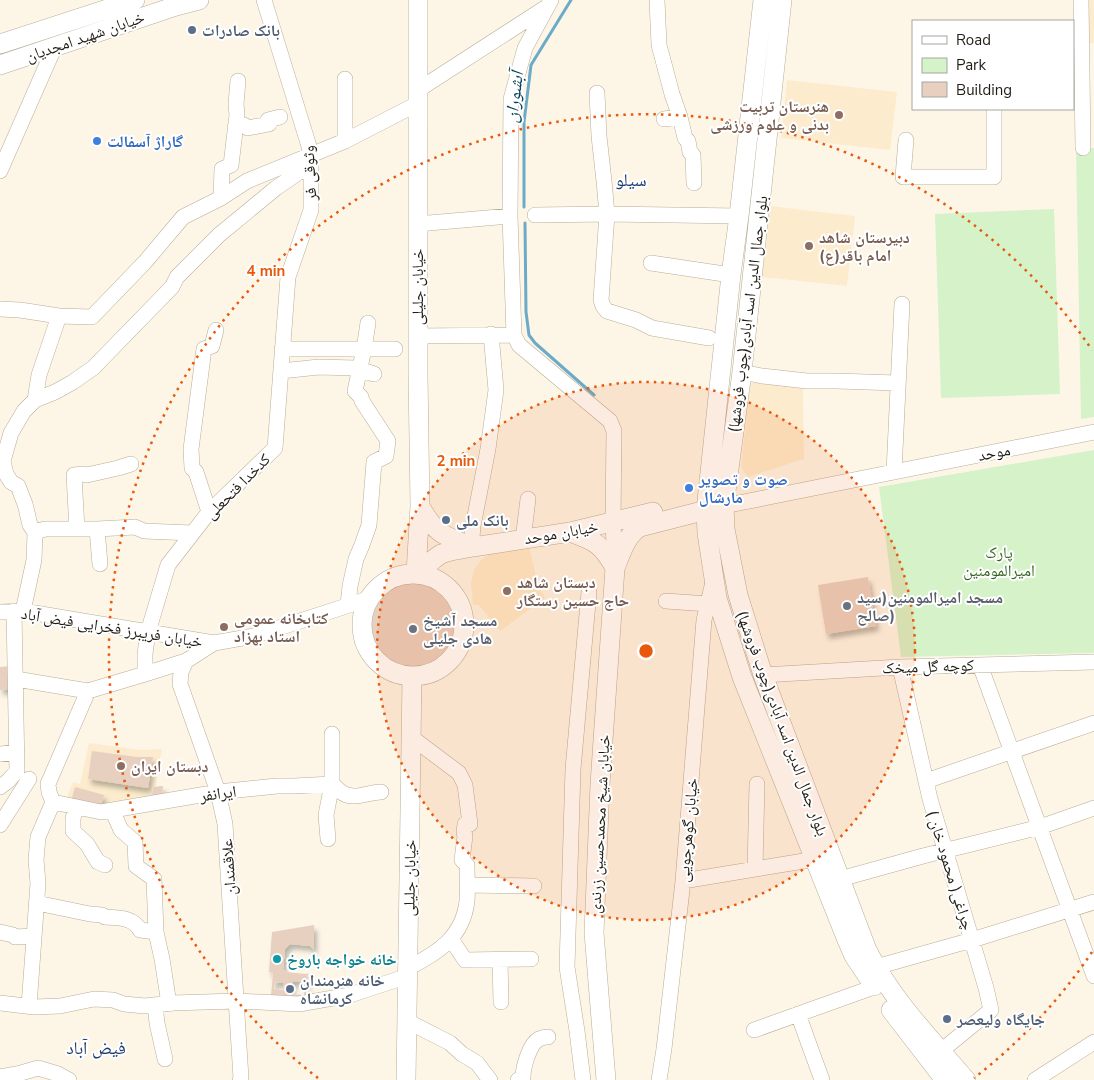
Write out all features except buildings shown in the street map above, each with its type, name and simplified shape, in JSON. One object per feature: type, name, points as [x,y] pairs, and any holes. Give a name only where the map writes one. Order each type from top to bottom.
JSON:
[{"type":"main road","name":"خیابان شهید امجدیان","points":[[0,44],[98,6],[135,0]]},
{"type":"main road","name":"خیابان شهید امجدیان","points":[[0,65],[198,0]]},
{"type":"main road","name":"خیابان جلیلی","points":[[418,0],[417,224],[420,506],[418,573]]},
{"type":"main road","name":"بلوار جمال الدین اسد آبادی(چوب فروشها)","points":[[763,0],[731,275],[715,503],[725,529],[738,595],[762,675],[867,950],[876,967],[908,1013],[966,1080]]},
{"type":"main road","name":"بلوار جمال الدین اسد آبادی(چوب فروشها)","points":[[782,0],[742,372],[707,533],[714,580],[717,598],[742,677],[854,956],[896,1017],[945,1080]]},
{"type":"main road","name":"خیابان موحد","points":[[418,573],[441,554],[473,546],[570,532],[715,503]]},
{"type":"main road","name":"خیابان شیخ محمدحسین زرندی","points":[[606,1080],[594,934],[600,784],[615,568],[629,536],[640,527],[715,503]]},
{"type":"main road","points":[[420,506],[427,520],[442,534],[473,546]]},
{"type":"main road","points":[[570,532],[590,539],[601,547],[615,568]]},
{"type":"main road","points":[[418,573],[438,579],[450,588],[459,601],[464,615],[465,630],[461,645],[452,658],[441,668],[427,674],[412,676],[397,674],[383,667],[372,656],[365,643],[361,628],[363,613],[368,599],[378,587],[390,578],[418,573]]},
{"type":"main road","name":"خیابان جلیلی","points":[[406,1080],[412,676]]},
{"type":"street","name":"وثوقی فر","points":[[264,0],[308,143],[311,160],[311,210],[288,277],[282,348]]},
{"type":"street","points":[[658,0],[659,45],[685,138],[693,155],[694,183]]},
{"type":"street","points":[[1080,0],[1078,108],[1083,148]]},
{"type":"street","points":[[192,533],[144,531],[134,527],[40,530],[30,525],[18,486],[11,482],[6,474],[3,461],[5,433],[35,400],[73,382],[93,368],[172,287],[177,277],[219,235],[311,160],[418,97],[549,3]]},
{"type":"street","points":[[549,3],[525,48],[511,99],[510,216],[514,335],[518,344],[610,421],[614,431],[612,523],[615,568]]},
{"type":"street","points":[[1,165],[55,46]]},
{"type":"street","points":[[344,79],[345,140]]},
{"type":"street","points":[[221,198],[222,169],[231,164],[238,81]]},
{"type":"street","points":[[597,93],[599,136],[607,214],[601,300],[603,306],[607,311],[636,320],[652,328],[709,338]]},
{"type":"street","points":[[906,140],[903,177],[994,176],[994,110]]},
{"type":"street","points":[[235,127],[244,125],[248,128],[269,124],[271,117]]},
{"type":"street","points":[[664,119],[680,117]]},
{"type":"street","points":[[0,309],[59,316],[92,317],[145,262],[183,217],[264,173],[311,160]]},
{"type":"street","points":[[535,216],[607,214],[739,216]]},
{"type":"street","points":[[417,224],[510,216]]},
{"type":"street","points":[[651,263],[731,275]]},
{"type":"street","points":[[894,472],[902,304]]},
{"type":"street","points":[[35,400],[39,375],[59,316]]},
{"type":"street","points":[[348,606],[354,568],[368,524],[374,462],[386,456],[394,440],[362,401],[362,397],[355,391],[368,323]]},
{"type":"street","points":[[209,512],[196,472],[192,468],[192,449],[204,349],[212,346],[216,330]]},
{"type":"street","points":[[473,546],[473,526],[488,449],[496,390],[491,334]]},
{"type":"street","points":[[418,336],[514,335]]},
{"type":"street","points":[[282,348],[395,349]]},
{"type":"street","name":"کدخدا فتحعلی","points":[[145,674],[148,632],[168,565],[209,512],[275,448],[282,348]]},
{"type":"street","points":[[281,371],[355,368],[374,374]]},
{"type":"street","points":[[742,372],[808,381],[897,384]]},
{"type":"street","name":"موحد","points":[[715,503],[894,472],[1094,432]]},
{"type":"street","points":[[77,529],[74,475],[87,475],[132,464]]},
{"type":"street","points":[[523,540],[528,499]]},
{"type":"street","points":[[97,529],[100,564]]},
{"type":"street","points":[[0,825],[23,775],[17,752],[16,658],[12,612],[34,560],[40,530]]},
{"type":"street","name":"خیابان گوهرجویی","points":[[659,1080],[683,881],[704,620],[714,580]]},
{"type":"street","points":[[583,1080],[578,1031],[567,967],[573,769],[589,592]]},
{"type":"street","name":"خیابان فریبرز فخرایی فیض آباد","points":[[12,612],[214,643],[254,636],[368,599]]},
{"type":"street","points":[[666,601],[708,604]]},
{"type":"street","points":[[16,679],[88,691],[186,661],[214,643]]},
{"type":"street","name":"علاقمندان","points":[[186,661],[180,684],[218,792],[225,824],[237,1001],[240,1080]]},
{"type":"street","name":"کوچه گل میخک","points":[[762,675],[900,667],[1094,662]]},
{"type":"street","points":[[980,665],[1094,976]]},
{"type":"street","name":"چراغی( محمود خان )","points":[[900,667],[930,799],[991,1010],[941,1051]]},
{"type":"street","points":[[29,1006],[37,903],[36,860],[38,837],[53,802],[48,784],[88,691]]},
{"type":"street","points":[[926,781],[1094,723]]},
{"type":"street","points":[[328,839],[326,815],[332,784],[332,734]]},
{"type":"street","points":[[0,1003],[29,1006],[60,1006],[94,999],[113,1000],[124,1004],[145,1006],[237,1001],[299,1004],[350,995],[408,972],[451,939],[463,920],[467,900],[467,865],[462,860],[464,832],[465,824],[470,824],[465,785],[459,773],[411,737]]},
{"type":"street","points":[[0,754],[17,752]]},
{"type":"street","points":[[0,788],[8,781],[23,775],[48,784]]},
{"type":"street","points":[[332,784],[342,793],[356,797],[372,792],[381,792]]},
{"type":"street","name":"ایرانفر","points":[[53,802],[101,812],[218,792],[276,786],[332,784]]},
{"type":"street","points":[[755,869],[757,784]]},
{"type":"street","points":[[77,807],[72,818],[73,831],[87,844],[98,862],[105,865]]},
{"type":"street","points":[[840,879],[945,850],[1040,827],[1094,808]]},
{"type":"street","points":[[112,810],[121,830],[136,842],[136,866],[154,879],[156,932],[162,959],[162,1005],[157,1023],[165,1059]]},
{"type":"street","points":[[683,881],[816,859]]},
{"type":"street","points":[[467,885],[534,886]]},
{"type":"street","points":[[876,967],[972,940],[1094,902]]},
{"type":"street","points":[[37,903],[105,917],[126,918],[138,926],[140,930],[156,932]]},
{"type":"street","points":[[0,932],[15,937],[34,936]]},
{"type":"street","points":[[451,939],[466,960],[531,959]]},
{"type":"street","points":[[500,960],[502,1002]]},
{"type":"street","points":[[754,1030],[874,986]]},
{"type":"street","points":[[798,1014],[822,1080]]},
{"type":"street","points":[[407,1021],[450,1043],[462,1054],[477,1063],[490,1080]]},
{"type":"street","points":[[518,1080],[523,1078],[525,1062],[536,1042],[540,1038],[548,1037]]},
{"type":"street","points":[[1035,1080],[1094,1042]]},
{"type":"street","points":[[0,1077],[38,1068],[58,1074],[69,1080]]},
{"type":"shaded area","points":[[1086,0],[1094,0],[1094,43],[1087,43]]},
{"type":"shaded area","name":"هنرستان تربیت بدنی و علوم ورزشی","points":[[787,80],[897,92],[890,150],[781,138]]},
{"type":"shaded area","name":"دبیرستان شاهد امام باقر(ع)","points":[[770,206],[855,216],[847,286],[762,277]]},
{"type":"shaded area","points":[[750,383],[796,383],[803,389],[804,459],[748,477],[741,468]]},
{"type":"shaded area","name":"دبستان شاهد حاج حسین رستگار","points":[[529,547],[538,585],[545,598],[500,631],[479,605],[473,605],[471,583],[474,570],[482,559],[491,553]]},
{"type":"shaded area","name":"دبستان ایران","points":[[89,743],[141,750],[162,749],[155,787],[163,786],[162,796],[97,806],[66,799],[73,782],[80,784]]},
{"type":"green space","points":[[1076,148],[1094,148],[1094,417],[1081,419]]},
{"type":"green space","points":[[1054,209],[1060,394],[941,398],[935,214]]},
{"type":"green space","name":"پارک امیرالمومنین","points":[[1094,450],[1094,653],[901,657],[879,487]]},
{"type":"waterway","name":"آبشوران","points":[[524,207],[524,122],[531,65],[571,0]]},
{"type":"waterway","name":"آبشوران","points":[[525,223],[526,312],[529,335],[535,343],[594,395]]},
{"type":"place","name":"بانک صادرات","points":[[192,30]]},
{"type":"place","name":"هنرستان تربیت بدنی و علوم ورزشی","points":[[839,115]]},
{"type":"place","name":"گاراژ آسفالت","points":[[97,141]]},
{"type":"place","name":"دبیرستان شاهد امام باقر(ع)","points":[[809,246]]},
{"type":"place","name":"صوت و تصویر مارشال","points":[[689,488]]},
{"type":"place","name":"بانک ملی","points":[[446,520]]},
{"type":"place","name":"دبستان شاهد حاج حسین رستگار","points":[[507,591]]},
{"type":"place","name":"مسجد امیرالمومنین(سید صالح)","points":[[847,606]]},
{"type":"place","name":"کتابخانه عمومی استاد بهزاد","points":[[224,627]]},
{"type":"place","name":"مسجد آشیخ هادی جلیلی","points":[[413,629]]},
{"type":"place","name":"دبستان ایران","points":[[121,766]]},
{"type":"place","name":"خانه خواجه باروخ","points":[[277,959]]},
{"type":"place","name":"خانه هنرمندان کرمانشاه","points":[[290,989]]},
{"type":"place","name":"جایگاه ولیعصر","points":[[947,1019]]},
{"type":"district","name":"سیلو","points":[[631,180]]},
{"type":"district","name":"فیض آباد","points":[[96,1048]]}]
